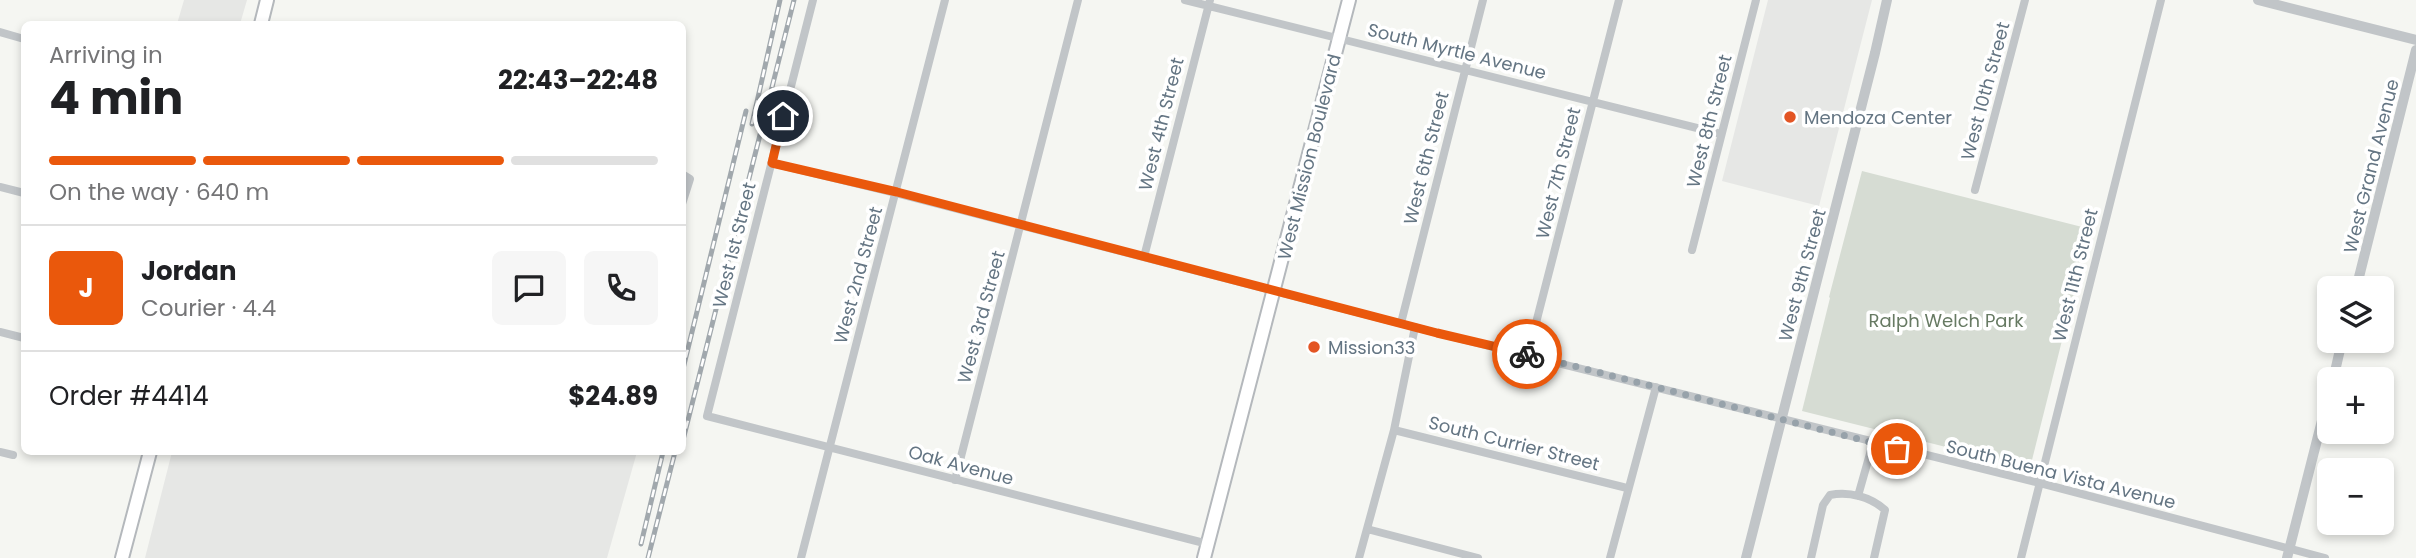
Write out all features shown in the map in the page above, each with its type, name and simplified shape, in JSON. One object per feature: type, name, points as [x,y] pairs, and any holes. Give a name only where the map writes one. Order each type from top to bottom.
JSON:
[{"type":"main road","points":[[262,21],[267,0]]},
{"type":"main road","name":"West Mission Boulevard","points":[[1204,558],[1349,0]]},
{"type":"main road","points":[[122,558],[148,455]]},
{"type":"street","name":"West 1st Street","points":[[707,416],[813,0]]},
{"type":"street","name":"West 2nd Street","points":[[801,558],[945,0]]},
{"type":"street","name":"West 3rd Street","points":[[955,480],[1078,0]]},
{"type":"street","name":"South Myrtle Avenue","points":[[1185,0],[1209,3],[1721,134]]},
{"type":"street","name":"West 6th Street","points":[[1401,323],[1483,0]]},
{"type":"street","name":"West 7th Street","points":[[1528,354],[1619,0]]},
{"type":"street","name":"West 8th Street","points":[[1692,250],[1756,0]]},
{"type":"street","name":"West 9th Street","points":[[1746,558],[1887,0]]},
{"type":"street","name":"West 10th Street","points":[[1975,190],[2025,0]]},
{"type":"street","name":"West 11th Street","points":[[2021,558],[2161,0]]},
{"type":"street","points":[[2258,0],[2294,5],[2416,40]]},
{"type":"street","name":"West 4th Street","points":[[1144,257],[1209,3]]},
{"type":"street","points":[[0,32],[21,37]]},
{"type":"street","name":"West Grand Avenue","points":[[2359,276],[2416,50]]},
{"type":"street","name":"South Buena Vista Avenue","points":[[772,163],[897,192],[1415,327],[2040,483],[2288,554],[2325,558]]},
{"type":"street","points":[[686,176],[690,179],[686,192]]},
{"type":"street","points":[[0,187],[21,192]]},
{"type":"street","points":[[1359,558],[1394,430],[1415,327]]},
{"type":"street","points":[[0,332],[21,337]]},
{"type":"street","points":[[1610,558],[1656,387]]},
{"type":"street","name":"Oak Avenue","points":[[707,416],[1208,544]]},
{"type":"street","name":"South Currier Street","points":[[1394,430],[1627,488]]},
{"type":"street","points":[[2288,554],[2317,440]]},
{"type":"street","points":[[1858,496],[1873,443]]},
{"type":"street","points":[[0,452],[13,455]]},
{"type":"street","points":[[1811,558],[1824,505],[1830,495],[1841,493],[1877,503],[1885,510],[1874,558]]},
{"type":"street","points":[[1367,528],[1478,558]]},
{"type":"shaded area","points":[[184,0],[247,0],[241,21],[178,21]]},
{"type":"shaded area","name":"Mendoza Center","points":[[1768,0],[1872,0],[1819,206],[1722,181]]},
{"type":"shaded area","points":[[171,455],[636,455],[607,558],[145,558]]},
{"type":"green space","name":"Ralph Welch Park","points":[[1862,171],[2090,229],[2030,468],[1802,411]]},
{"type":"railway","points":[[752,124],[780,0]]},
{"type":"railway","points":[[686,428],[794,0]]},
{"type":"railway","points":[[686,357],[746,111]]},
{"type":"railway","points":[[641,544],[662,455]]},
{"type":"railway","points":[[648,558],[674,455]]},
{"type":"way so far","points":[[1527,354],[1897,449]]},
{"type":"place","name":"Mendoza Center","points":[[1790,117]]},
{"type":"place","name":"Mission33","points":[[1314,347]]},
{"type":"route","points":[[783,116],[772,163],[897,192],[1527,354]]}]
